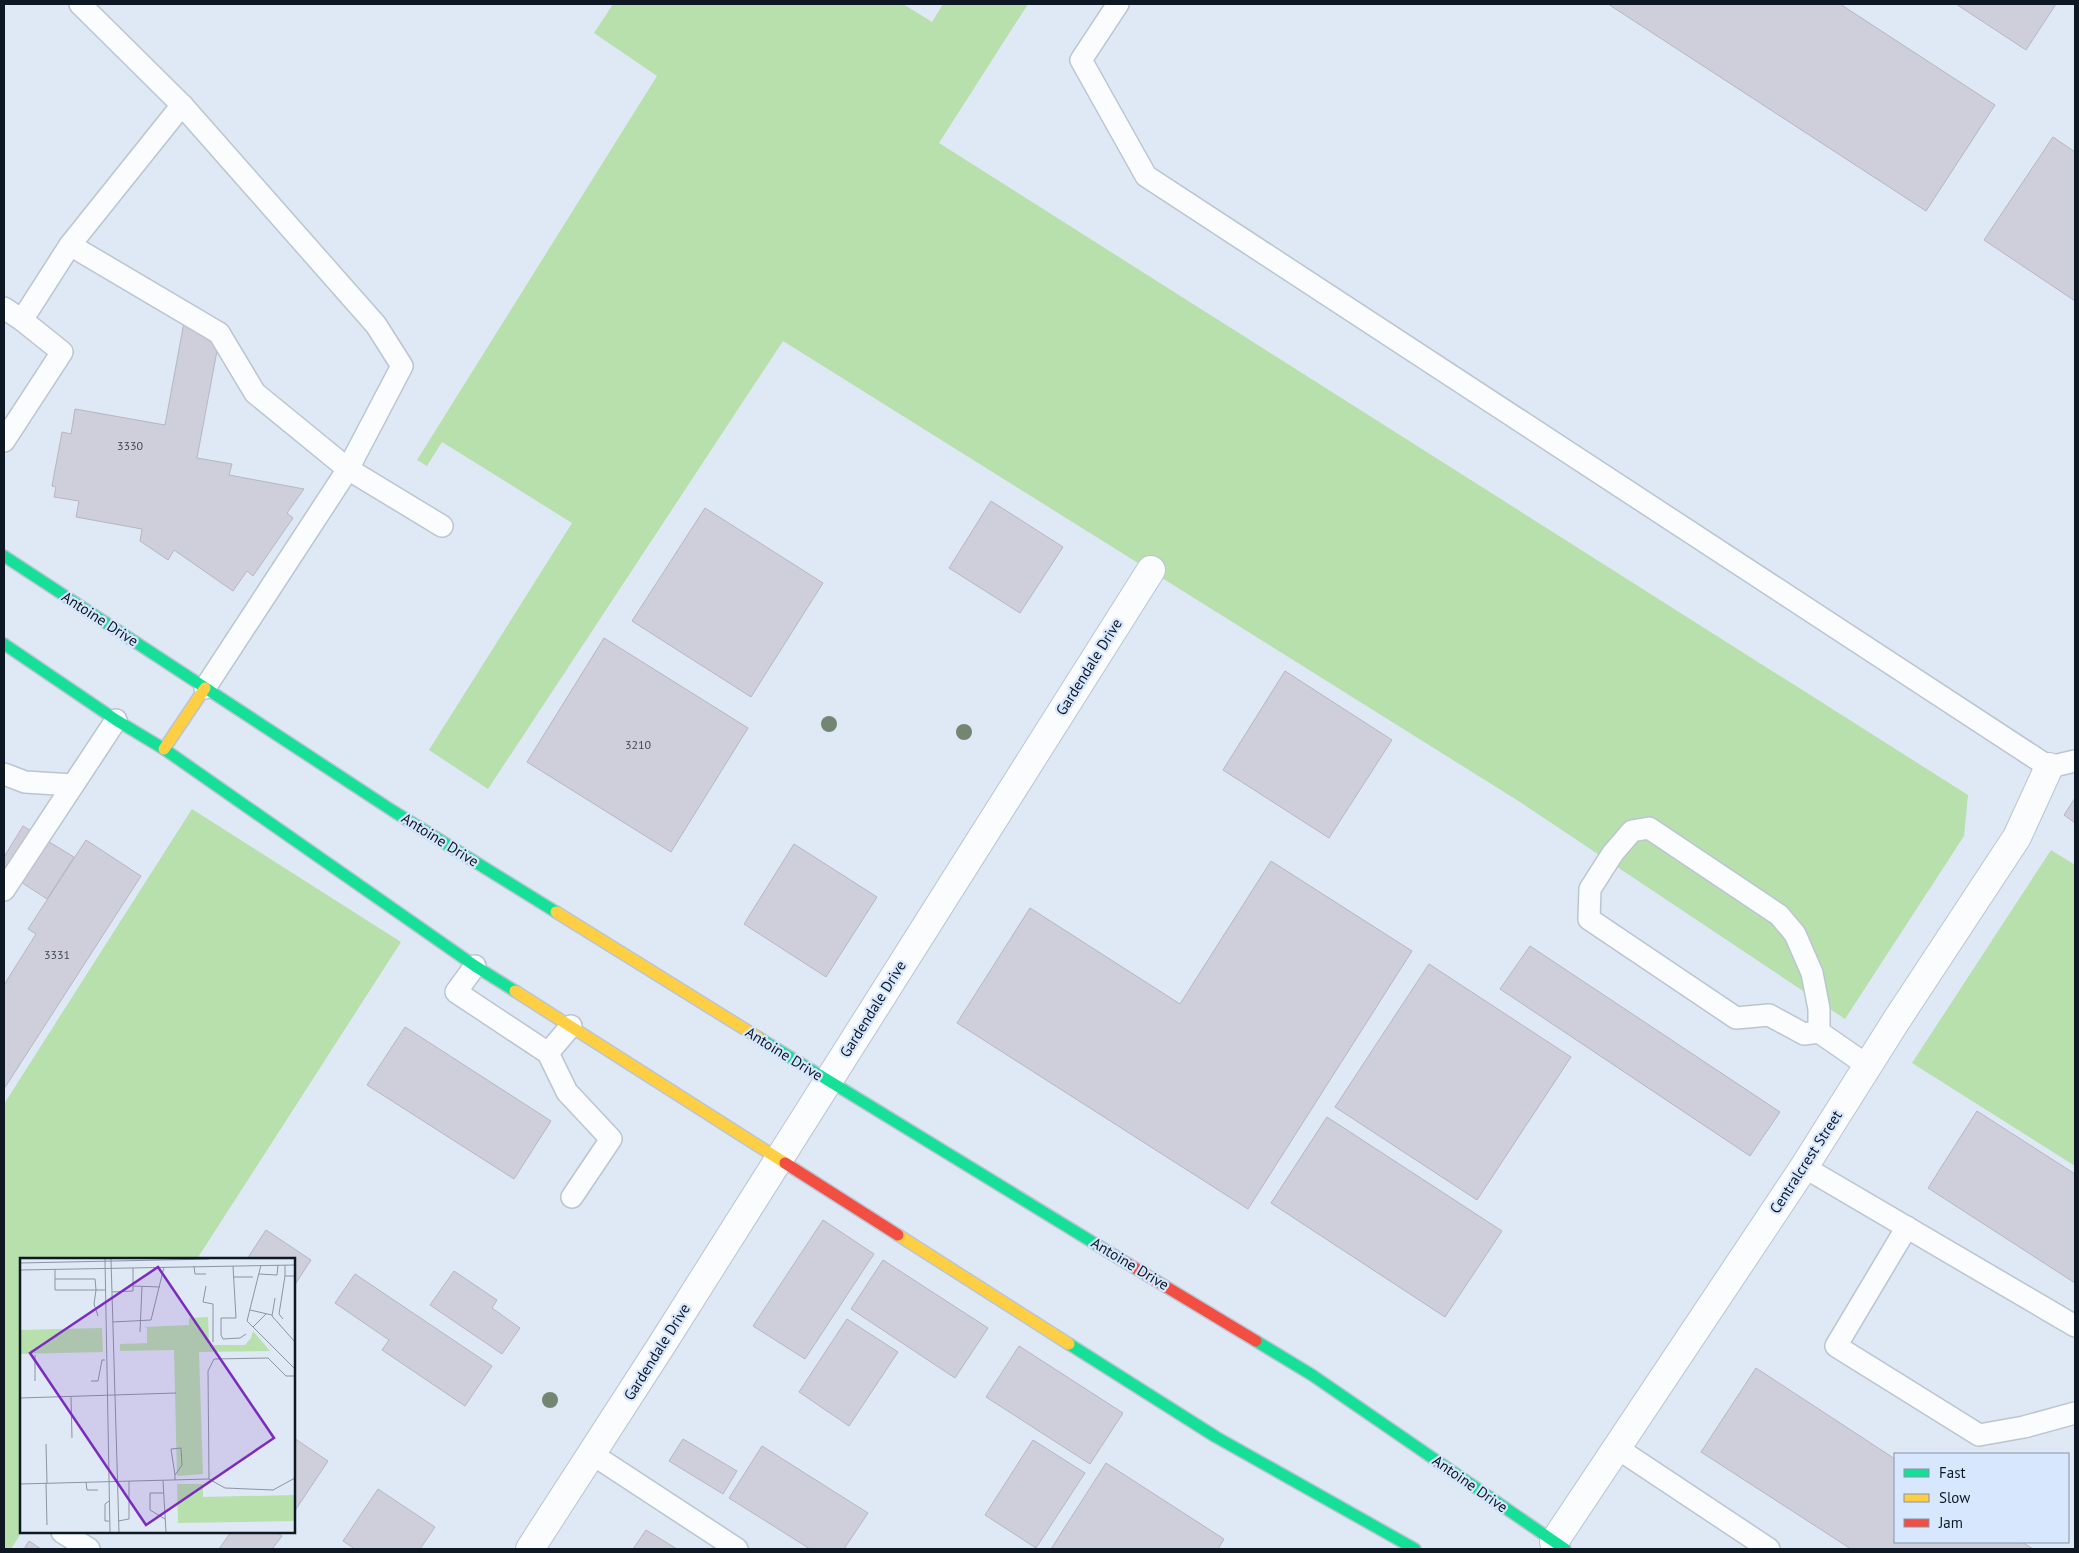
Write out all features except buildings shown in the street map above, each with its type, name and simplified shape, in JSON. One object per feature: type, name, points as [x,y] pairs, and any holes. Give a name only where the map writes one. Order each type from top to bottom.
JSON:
[{"type":"main road","name":"Antoine Drive","points":[[4,556],[393,811],[827,1080],[1312,1376],[1556,1547]]},
{"type":"main road","points":[[4,644],[116,720],[164,749],[475,966],[1216,1437],[1415,1549]]},
{"type":"main road","points":[[164,749],[205,688]]},
{"type":"street","name":"Gardendale Drive","points":[[530,1549],[592,1454],[1150,570]]},
{"type":"street","name":"Centralcrest Street","points":[[1556,1547],[1617,1448],[1804,1167],[2017,837],[2049,767]]},
{"type":"lane","points":[[80,4],[182,105],[376,325],[402,366],[348,469],[205,688]]},
{"type":"lane","points":[[1118,4],[1081,60],[1146,176],[2049,767],[2075,761]]},
{"type":"lane","points":[[22,320],[70,245],[182,105]]},
{"type":"lane","points":[[70,245],[219,333],[255,392],[348,469],[442,526]]},
{"type":"lane","points":[[4,308],[62,352],[4,441]]},
{"type":"lane","points":[[4,890],[116,720]]},
{"type":"lane","points":[[4,774],[25,782],[74,785]]},
{"type":"lane","points":[[1818,1032],[1820,1009],[1812,973],[1795,934],[1779,915],[1648,828],[1632,831],[1613,853],[1590,889],[1589,919],[1736,1018],[1768,1015],[1804,1034],[1818,1032],[1868,1066]]},
{"type":"lane","points":[[475,966],[456,992],[548,1053],[567,1092],[611,1138],[572,1197]]},
{"type":"lane","points":[[548,1053],[571,1026]]},
{"type":"lane","points":[[1804,1167],[2075,1326]]},
{"type":"lane","points":[[1907,1227],[1836,1346],[1979,1435],[2024,1427],[2075,1413]]},
{"type":"lane","points":[[1617,1448],[1769,1549]]},
{"type":"lane","points":[[592,1454],[737,1549]]},
{"type":"lane","points":[[64,1533],[89,1549]]},
{"type":"green space","points":[[613,4],[903,4],[932,22],[943,4],[1028,4],[939,143],[1968,795],[1964,836],[1845,1019],[1520,802],[783,341],[488,789],[429,750],[572,523],[442,442],[427,466],[417,460],[657,76],[594,33]]},
{"type":"green space","points":[[192,809],[401,942],[198,1258],[20,1258],[21,1533],[11,1549],[4,1549],[4,1104]]},
{"type":"green space","points":[[2051,850],[2075,865],[2075,1166],[1912,1063]]},
{"type":"traffic: fast","points":[[4,556],[393,811],[556,912]]},
{"type":"traffic: fast","points":[[4,644],[116,720],[164,749],[475,966],[515,991]]},
{"type":"traffic: fast","points":[[759,1038],[1120,1259]]},
{"type":"traffic: fast","points":[[1256,1341],[1312,1375],[1565,1549]]},
{"type":"traffic: fast","points":[[1069,1344],[1216,1437],[1415,1549]]},
{"type":"traffic: slow","points":[[164,749],[205,688]]},
{"type":"traffic: slow","points":[[556,912],[759,1038]]},
{"type":"traffic: slow","points":[[515,991],[785,1163]]},
{"type":"traffic: slow","points":[[898,1235],[1069,1344]]},
{"type":"traffic: jam","points":[[785,1163],[898,1235]]},
{"type":"traffic: jam","points":[[1120,1259],[1256,1341]]}]
